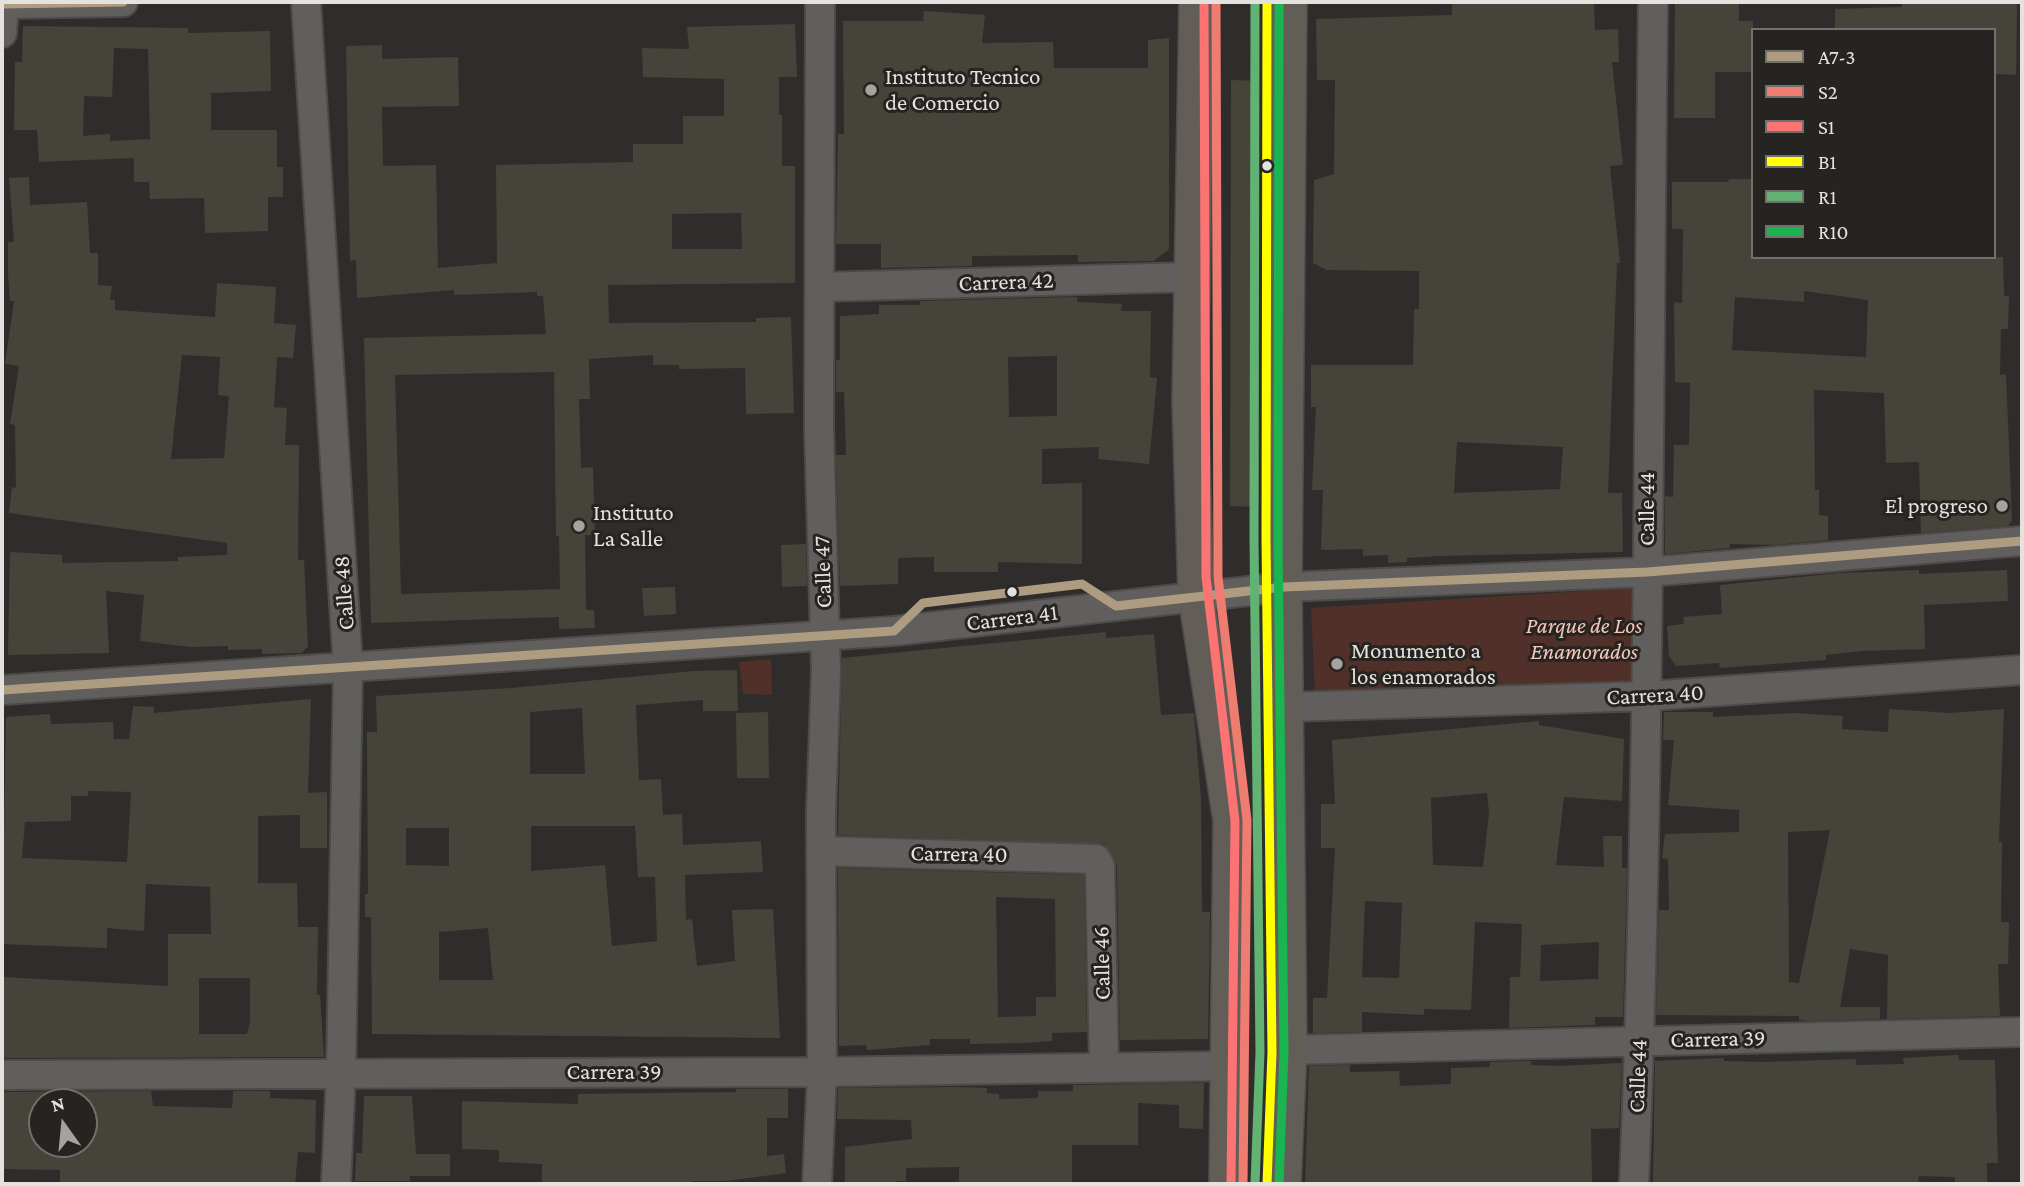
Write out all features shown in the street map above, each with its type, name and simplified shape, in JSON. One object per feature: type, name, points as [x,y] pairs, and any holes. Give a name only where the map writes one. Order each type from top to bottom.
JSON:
[{"type":"main road","points":[[1197,2],[1190,401],[1196,596],[1231,820],[1226,1066],[1227,1184]]},
{"type":"main road","points":[[1283,1184],[1289,1050],[1284,587],[1289,2]]},
{"type":"street","points":[[2,33],[3,3],[123,2]]},
{"type":"street","name":"Calle 48","points":[[306,2],[348,667],[341,1072],[336,1184]]},
{"type":"street","name":"Calle 47","points":[[817,1184],[822,1072],[821,851],[825,633],[819,429],[820,2]]},
{"type":"street","name":"Calle 44","points":[[1634,1184],[1649,696],[1647,572],[1653,2]]},
{"type":"street","name":"Carrera 42","points":[[820,287],[1191,277]]},
{"type":"street","name":"Carrera 41","points":[[2,690],[825,633],[894,631],[1284,587],[1647,572],[2022,541]]},
{"type":"street","name":"Carrera 40","points":[[1287,707],[1649,696],[2022,670]]},
{"type":"street","name":"Carrera 40","points":[[821,851],[1096,859]]},
{"type":"street","name":"Calle 46","points":[[1096,859],[1100,866],[1104,1067]]},
{"type":"street","name":"Carrera 39","points":[[1289,1050],[2022,1032]]},
{"type":"street","name":"Carrera 39","points":[[2,1075],[822,1072],[1226,1066]]},
{"type":"green space","name":"Parque de Los Enamorados","points":[[1632,588],[1633,685],[1315,697],[1311,608]]},
{"type":"green space","points":[[771,659],[772,695],[743,694],[739,662]]},
{"type":"building","points":[[1594,2],[1595,30],[1618,29],[1619,62],[1612,62],[1623,165],[1610,166],[1620,263],[1617,263],[1608,493],[1622,493],[1623,552],[1438,556],[1407,558],[1407,562],[1388,563],[1388,555],[1363,556],[1363,549],[1321,550],[1323,490],[1312,490],[1316,407],[1311,407],[1311,365],[1413,365],[1414,309],[1419,309],[1419,271],[1327,270],[1313,263],[1314,180],[1334,174],[1335,80],[1317,80],[1316,19],[1452,15],[1452,3]],"holes":[[[1457,442],[1563,447],[1560,489],[1454,493]]]},
{"type":"building","points":[[1675,2],[1739,2],[1739,21],[1753,21],[1751,72],[1715,72],[1715,118],[1674,118]]},
{"type":"building","points":[[1902,2],[2017,2],[2016,75],[1996,74],[1996,28],[1835,28],[1835,9],[1902,7]]},
{"type":"building","points":[[924,11],[985,15],[982,43],[1053,42],[1054,68],[1148,68],[1148,40],[1169,38],[1169,249],[1154,261],[1078,262],[1078,255],[972,256],[972,266],[881,268],[881,244],[836,244],[838,134],[844,134],[843,21],[923,21]]},
{"type":"building","points":[[795,24],[797,77],[779,77],[779,115],[782,115],[782,166],[795,166],[795,283],[608,285],[609,323],[756,322],[756,318],[791,317],[794,413],[746,414],[745,368],[679,369],[679,365],[653,365],[653,355],[589,359],[590,399],[579,399],[581,468],[593,467],[595,535],[585,535],[586,610],[594,610],[595,628],[559,629],[559,617],[371,623],[364,338],[546,334],[543,296],[537,296],[537,292],[454,295],[454,290],[357,298],[356,260],[350,261],[346,46],[382,45],[382,59],[458,57],[459,106],[382,107],[383,166],[436,165],[438,268],[497,263],[496,165],[633,162],[633,144],[683,144],[683,116],[724,116],[724,79],[643,77],[642,48],[689,49],[687,27]],"holes":[[[741,213],[742,249],[672,249],[672,214]],[[554,372],[556,536],[559,536],[560,589],[401,594],[395,375]]]},
{"type":"building","points":[[23,26],[188,28],[188,33],[270,31],[271,91],[211,93],[211,130],[277,130],[277,167],[283,167],[283,197],[268,197],[268,231],[205,233],[204,198],[150,199],[149,182],[134,182],[134,158],[39,162],[37,130],[14,130],[15,62],[22,62]],"holes":[[[114,48],[148,49],[150,139],[110,141],[110,134],[83,136],[84,96],[112,97]]]},
{"type":"building","points":[[1231,80],[1259,81],[1259,507],[1230,506]]},
{"type":"building","points":[[29,177],[30,205],[87,202],[90,253],[98,253],[98,285],[112,286],[110,300],[115,300],[115,310],[215,317],[217,283],[276,287],[274,323],[296,325],[293,358],[277,357],[274,407],[287,408],[285,445],[299,445],[298,560],[304,560],[308,646],[302,653],[262,654],[262,649],[228,650],[228,646],[191,647],[140,641],[144,595],[106,591],[109,653],[8,655],[10,552],[62,555],[62,563],[178,561],[178,557],[227,555],[227,543],[9,513],[12,487],[16,488],[15,425],[10,424],[19,366],[5,364],[14,301],[10,301],[8,273],[8,242],[14,242],[9,178]],"holes":[[[182,355],[220,357],[218,395],[229,396],[224,458],[171,459]]]},
{"type":"building","points":[[1729,179],[1751,179],[1751,259],[2003,257],[2004,296],[2009,296],[2008,329],[2001,329],[2000,375],[2006,374],[2012,521],[2008,526],[1921,533],[1919,462],[1886,463],[1884,393],[1814,390],[1815,490],[1819,490],[1819,515],[1828,516],[1828,540],[1775,545],[1730,544],[1730,548],[1665,554],[1665,496],[1673,497],[1674,445],[1689,445],[1690,383],[1675,382],[1674,302],[1682,303],[1683,229],[1672,229],[1672,182],[1728,182]],"holes":[[[1804,291],[1868,300],[1866,357],[1732,350],[1735,297],[1804,302]]]},
{"type":"building","points":[[1077,297],[1077,302],[1122,304],[1121,311],[1151,311],[1150,377],[1157,378],[1149,464],[1098,459],[1099,447],[1042,449],[1042,484],[1082,483],[1082,564],[998,562],[998,572],[934,572],[934,557],[898,558],[898,584],[840,586],[836,455],[846,455],[844,392],[836,392],[836,360],[840,360],[840,316],[879,314],[879,305],[920,305],[920,301]],"holes":[[[1057,356],[1057,416],[1009,417],[1008,357]]]},
{"type":"building","points":[[806,544],[807,586],[782,587],[781,545]]},
{"type":"building","points":[[1919,570],[1919,574],[2007,570],[2008,601],[1924,605],[1925,649],[1863,651],[1826,655],[1826,660],[1720,668],[1719,663],[1676,666],[1669,656],[1667,626],[1684,624],[1683,617],[1722,614],[1720,585],[1840,573]]},
{"type":"building","points":[[675,587],[676,614],[644,616],[642,588]]},
{"type":"building","points":[[1106,632],[1106,638],[1154,634],[1161,715],[1194,713],[1201,798],[1202,912],[1210,912],[1208,1039],[1120,1040],[1117,866],[1104,844],[838,835],[842,658]]},
{"type":"building","points":[[737,670],[738,711],[703,711],[703,700],[636,705],[639,780],[661,779],[663,815],[682,814],[683,845],[761,841],[763,872],[685,875],[686,920],[692,919],[697,966],[735,961],[732,910],[773,909],[780,1038],[372,1034],[371,917],[365,917],[365,894],[368,894],[367,732],[377,732],[376,696],[511,688],[694,671]],"holes":[[[582,708],[585,774],[530,774],[530,712]],[[531,826],[635,826],[638,877],[655,877],[657,941],[612,946],[605,865],[531,871]],[[406,828],[449,828],[449,866],[406,865]],[[488,928],[493,980],[439,980],[439,932]]]},
{"type":"building","points":[[311,699],[308,793],[327,792],[327,848],[300,848],[300,815],[258,816],[258,883],[297,883],[298,927],[318,927],[317,995],[320,995],[324,1057],[2,1058],[2,977],[168,986],[168,934],[211,934],[210,887],[146,884],[144,931],[107,928],[107,948],[2,944],[6,717],[50,714],[51,724],[113,722],[114,739],[129,739],[133,706],[154,707],[154,713]],"holes":[[[88,791],[131,792],[127,862],[22,858],[25,822],[71,821],[71,796],[88,796]],[[199,978],[250,978],[250,1022],[247,1034],[199,1034]]]},
{"type":"building","points":[[1889,709],[1950,713],[2004,709],[1999,842],[2002,842],[2001,922],[2009,922],[2008,964],[1998,964],[2000,1016],[1887,1019],[1888,955],[1850,949],[1840,1007],[1880,1007],[1880,1019],[1808,1021],[1799,1020],[1799,1016],[1656,1015],[1659,910],[1669,910],[1668,859],[1662,858],[1665,834],[1739,832],[1739,810],[1668,805],[1674,740],[1663,740],[1664,712],[1713,712],[1713,717],[1795,713],[1843,716],[1842,729],[1888,732]],"holes":[[[1830,830],[1799,983],[1789,982],[1788,832]]]},
{"type":"building","points":[[768,712],[769,778],[737,778],[736,713]]},
{"type":"building","points":[[1539,721],[1539,725],[1624,739],[1622,801],[1564,797],[1556,865],[1604,867],[1603,836],[1622,836],[1622,868],[1627,868],[1623,1017],[1595,1017],[1595,1025],[1509,1028],[1510,977],[1520,977],[1522,924],[1475,922],[1471,1010],[1424,1009],[1424,1015],[1362,1012],[1362,1032],[1313,1033],[1313,998],[1327,998],[1335,848],[1321,848],[1321,804],[1335,804],[1332,740]],"holes":[[[1487,793],[1489,813],[1483,867],[1433,865],[1431,798]],[[1365,901],[1402,903],[1399,978],[1362,977]],[[1599,942],[1598,979],[1540,981],[1541,945]]]},
{"type":"building","points":[[838,868],[1084,875],[1087,1032],[1052,1033],[1052,1041],[1022,1043],[970,1044],[970,1039],[930,1039],[930,1045],[867,1050],[866,1045],[839,1046]],"holes":[[[996,897],[1055,899],[1056,997],[1036,997],[1036,1016],[998,1017]]]},
{"type":"building","points":[[1958,1055],[1959,1060],[1995,1060],[1998,1163],[1987,1163],[1987,1184],[1955,1184],[1955,1177],[1919,1176],[1918,1184],[1653,1184],[1655,1061],[1724,1058],[1724,1061],[1762,1062],[1856,1059],[1856,1065],[1904,1064],[1903,1058]]},
{"type":"building","points":[[1531,1061],[1531,1065],[1560,1066],[1622,1063],[1619,1128],[1591,1129],[1592,1184],[1305,1184],[1309,1066],[1350,1065],[1350,1072],[1399,1071],[1400,1086],[1451,1084],[1451,1068],[1490,1067],[1490,1062]]},
{"type":"building","points":[[1204,1083],[1203,1129],[1179,1128],[1179,1105],[1138,1103],[1138,1145],[1072,1145],[1072,1184],[959,1184],[959,1167],[906,1168],[906,1181],[897,1181],[897,1184],[845,1184],[845,1147],[912,1139],[911,1120],[837,1119],[838,1088],[987,1088],[987,1093],[999,1094],[999,1099],[1038,1098],[1038,1091],[1073,1091],[1073,1085]]},
{"type":"building","points":[[736,1089],[788,1089],[788,1118],[767,1118],[767,1156],[784,1154],[786,1173],[726,1181],[692,1181],[692,1184],[542,1184],[542,1164],[499,1162],[499,1150],[462,1149],[462,1101],[578,1104],[578,1094],[736,1092]]},
{"type":"building","points":[[98,1091],[151,1091],[153,1106],[232,1108],[233,1091],[270,1091],[270,1098],[316,1100],[315,1153],[298,1152],[295,1184],[60,1184],[60,1170],[2,1169],[2,1092],[28,1092],[28,1158],[98,1158]]},
{"type":"building","points":[[364,1096],[412,1096],[416,1154],[450,1154],[450,1176],[410,1176],[410,1181],[355,1181],[356,1153],[362,1153]]},
{"type":"transit line","name":"A7-3","points":[[2,4],[123,2]]},
{"type":"transit line","name":"S1","points":[[1204,2],[1206,577],[1235,821],[1231,1184]]},
{"type":"transit line","name":"S2","points":[[1216,2],[1218,577],[1247,820],[1243,1184]]},
{"type":"transit line","name":"R1","points":[[1255,2],[1254,539],[1260,1052],[1255,1184]]},
{"type":"transit line","name":"B1","points":[[1267,2],[1266,539],[1272,1052],[1267,1184]]},
{"type":"transit line","name":"R10","points":[[1279,2],[1278,539],[1284,1052],[1279,1184]]},
{"type":"transit line","name":"A7-3","points":[[2,690],[894,631],[923,603],[1082,584],[1116,606],[1284,587],[1647,572],[2022,541]]},
{"type":"place","name":"Instituto Tecnico de Comercio","points":[[871,90]]},
{"type":"place","name":"El progreso","points":[[2002,506]]},
{"type":"place","name":"Instituto La Salle","points":[[579,526]]},
{"type":"place","name":"Monumento a los enamorados","points":[[1337,664]]}]
